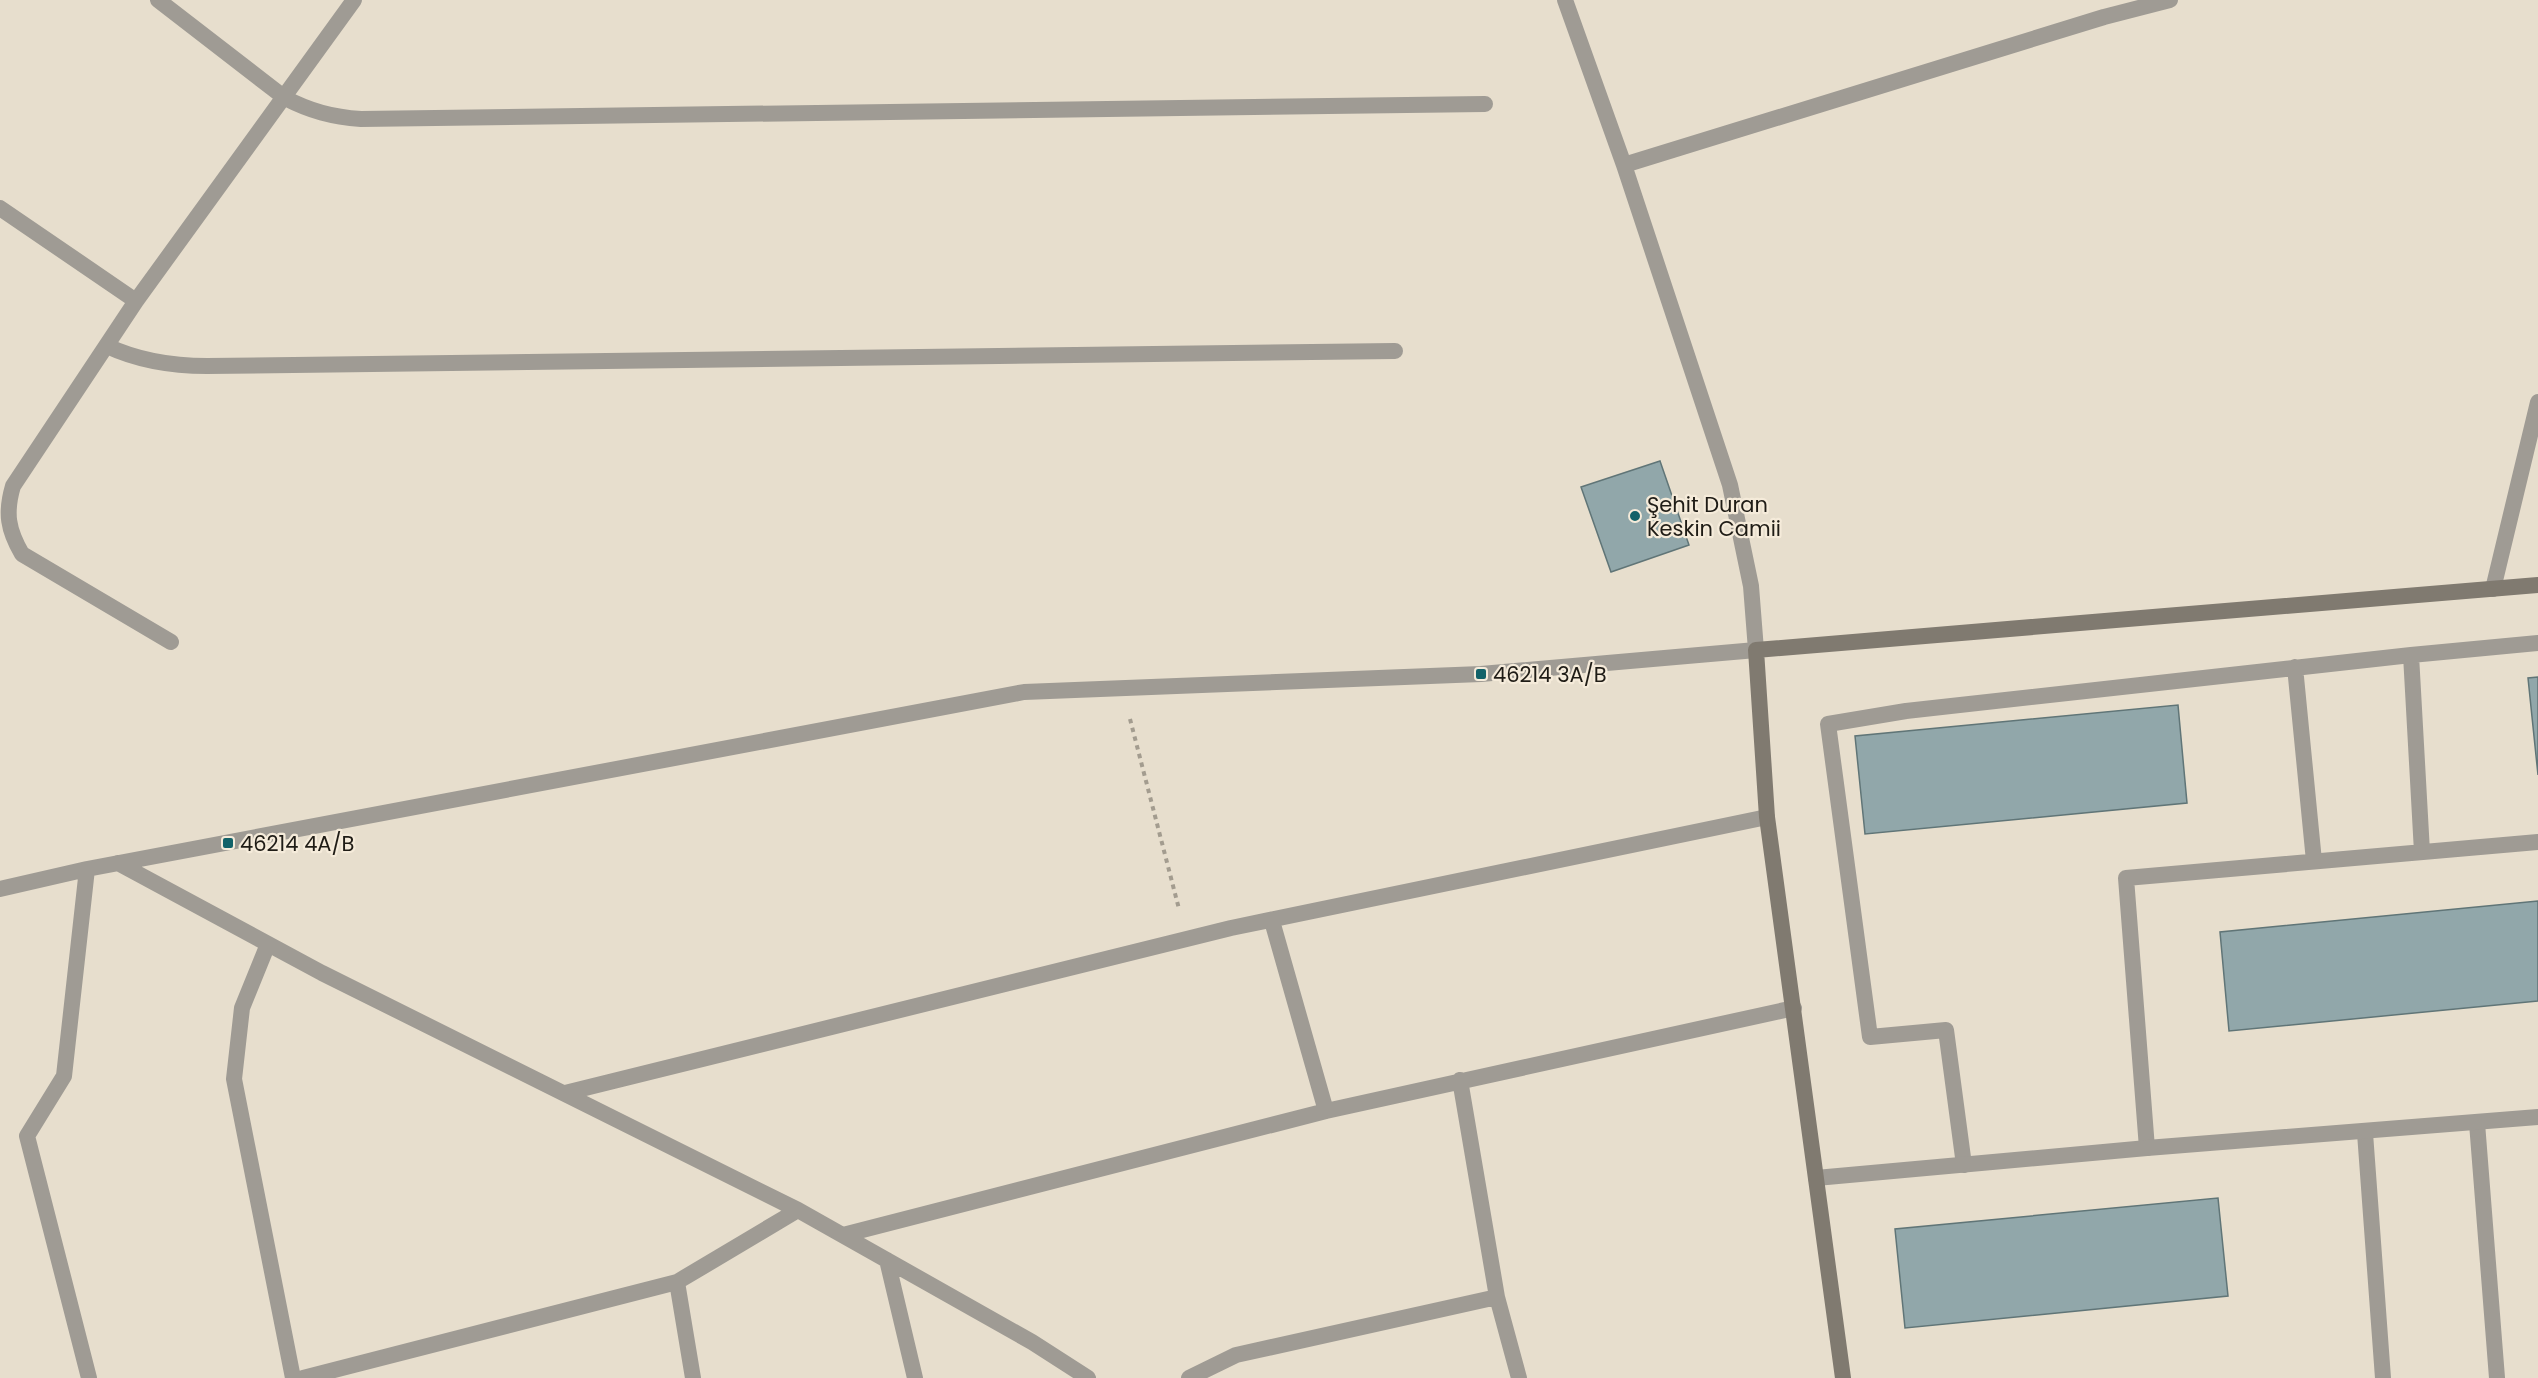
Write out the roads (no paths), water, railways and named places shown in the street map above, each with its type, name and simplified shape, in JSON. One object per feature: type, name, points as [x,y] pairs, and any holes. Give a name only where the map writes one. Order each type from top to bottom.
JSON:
[{"type":"main road","points":[[1843,1378],[1767,817],[1756,650],[2538,585]]},
{"type":"street","points":[[158,0],[285,98],[309,110],[334,117],[360,119],[1485,104]]},
{"type":"street","points":[[171,642],[22,554],[12,537],[7,520],[8,502],[13,486],[136,301],[354,0]]},
{"type":"street","points":[[0,890],[118,863],[1024,692],[1481,674],[1756,650],[1751,586],[1730,485],[1624,165],[1565,0]]},
{"type":"street","points":[[1624,165],[2092,21],[2170,0]]},
{"type":"street","points":[[0,208],[136,301]]},
{"type":"street","points":[[106,346],[144,360],[175,366],[1395,351]]},
{"type":"street","points":[[2493,589],[2538,402]]},
{"type":"street","points":[[1964,1165],[1946,1030],[1870,1037],[1828,724],[1906,711],[2538,643]]},
{"type":"street","points":[[2410,655],[2422,852]]},
{"type":"street","points":[[2295,668],[2314,861]]},
{"type":"street","points":[[565,1094],[1186,939],[1767,817]]},
{"type":"street","points":[[2147,1148],[2126,878],[2538,842]]},
{"type":"street","points":[[118,863],[322,973],[798,1210],[1032,1342],[1088,1378]]},
{"type":"street","points":[[87,869],[64,1076],[27,1136],[89,1378]]},
{"type":"street","points":[[1272,921],[1326,1111]]},
{"type":"street","points":[[268,944],[242,1008],[234,1078],[293,1378]]},
{"type":"street","points":[[843,1235],[1326,1111],[1794,1008]]},
{"type":"street","points":[[1460,1080],[1497,1297],[1519,1378]]},
{"type":"street","points":[[1816,1178],[2147,1148],[2538,1117]]},
{"type":"street","points":[[2477,1123],[2497,1378]]},
{"type":"street","points":[[2365,1132],[2383,1378]]},
{"type":"street","points":[[303,1378],[677,1282],[798,1210]]},
{"type":"street","points":[[887,1260],[915,1378]]},
{"type":"street","points":[[677,1282],[693,1378]]},
{"type":"street","points":[[1189,1378],[1236,1355],[1497,1297]]},
{"type":"place","name":"Şehit Duran Keskin Camii","points":[[1635,516]]},
{"type":"place","name":"46214 3A/B","points":[[1481,674]]},
{"type":"place","name":"46214 4A/B","points":[[228,843]]}]
